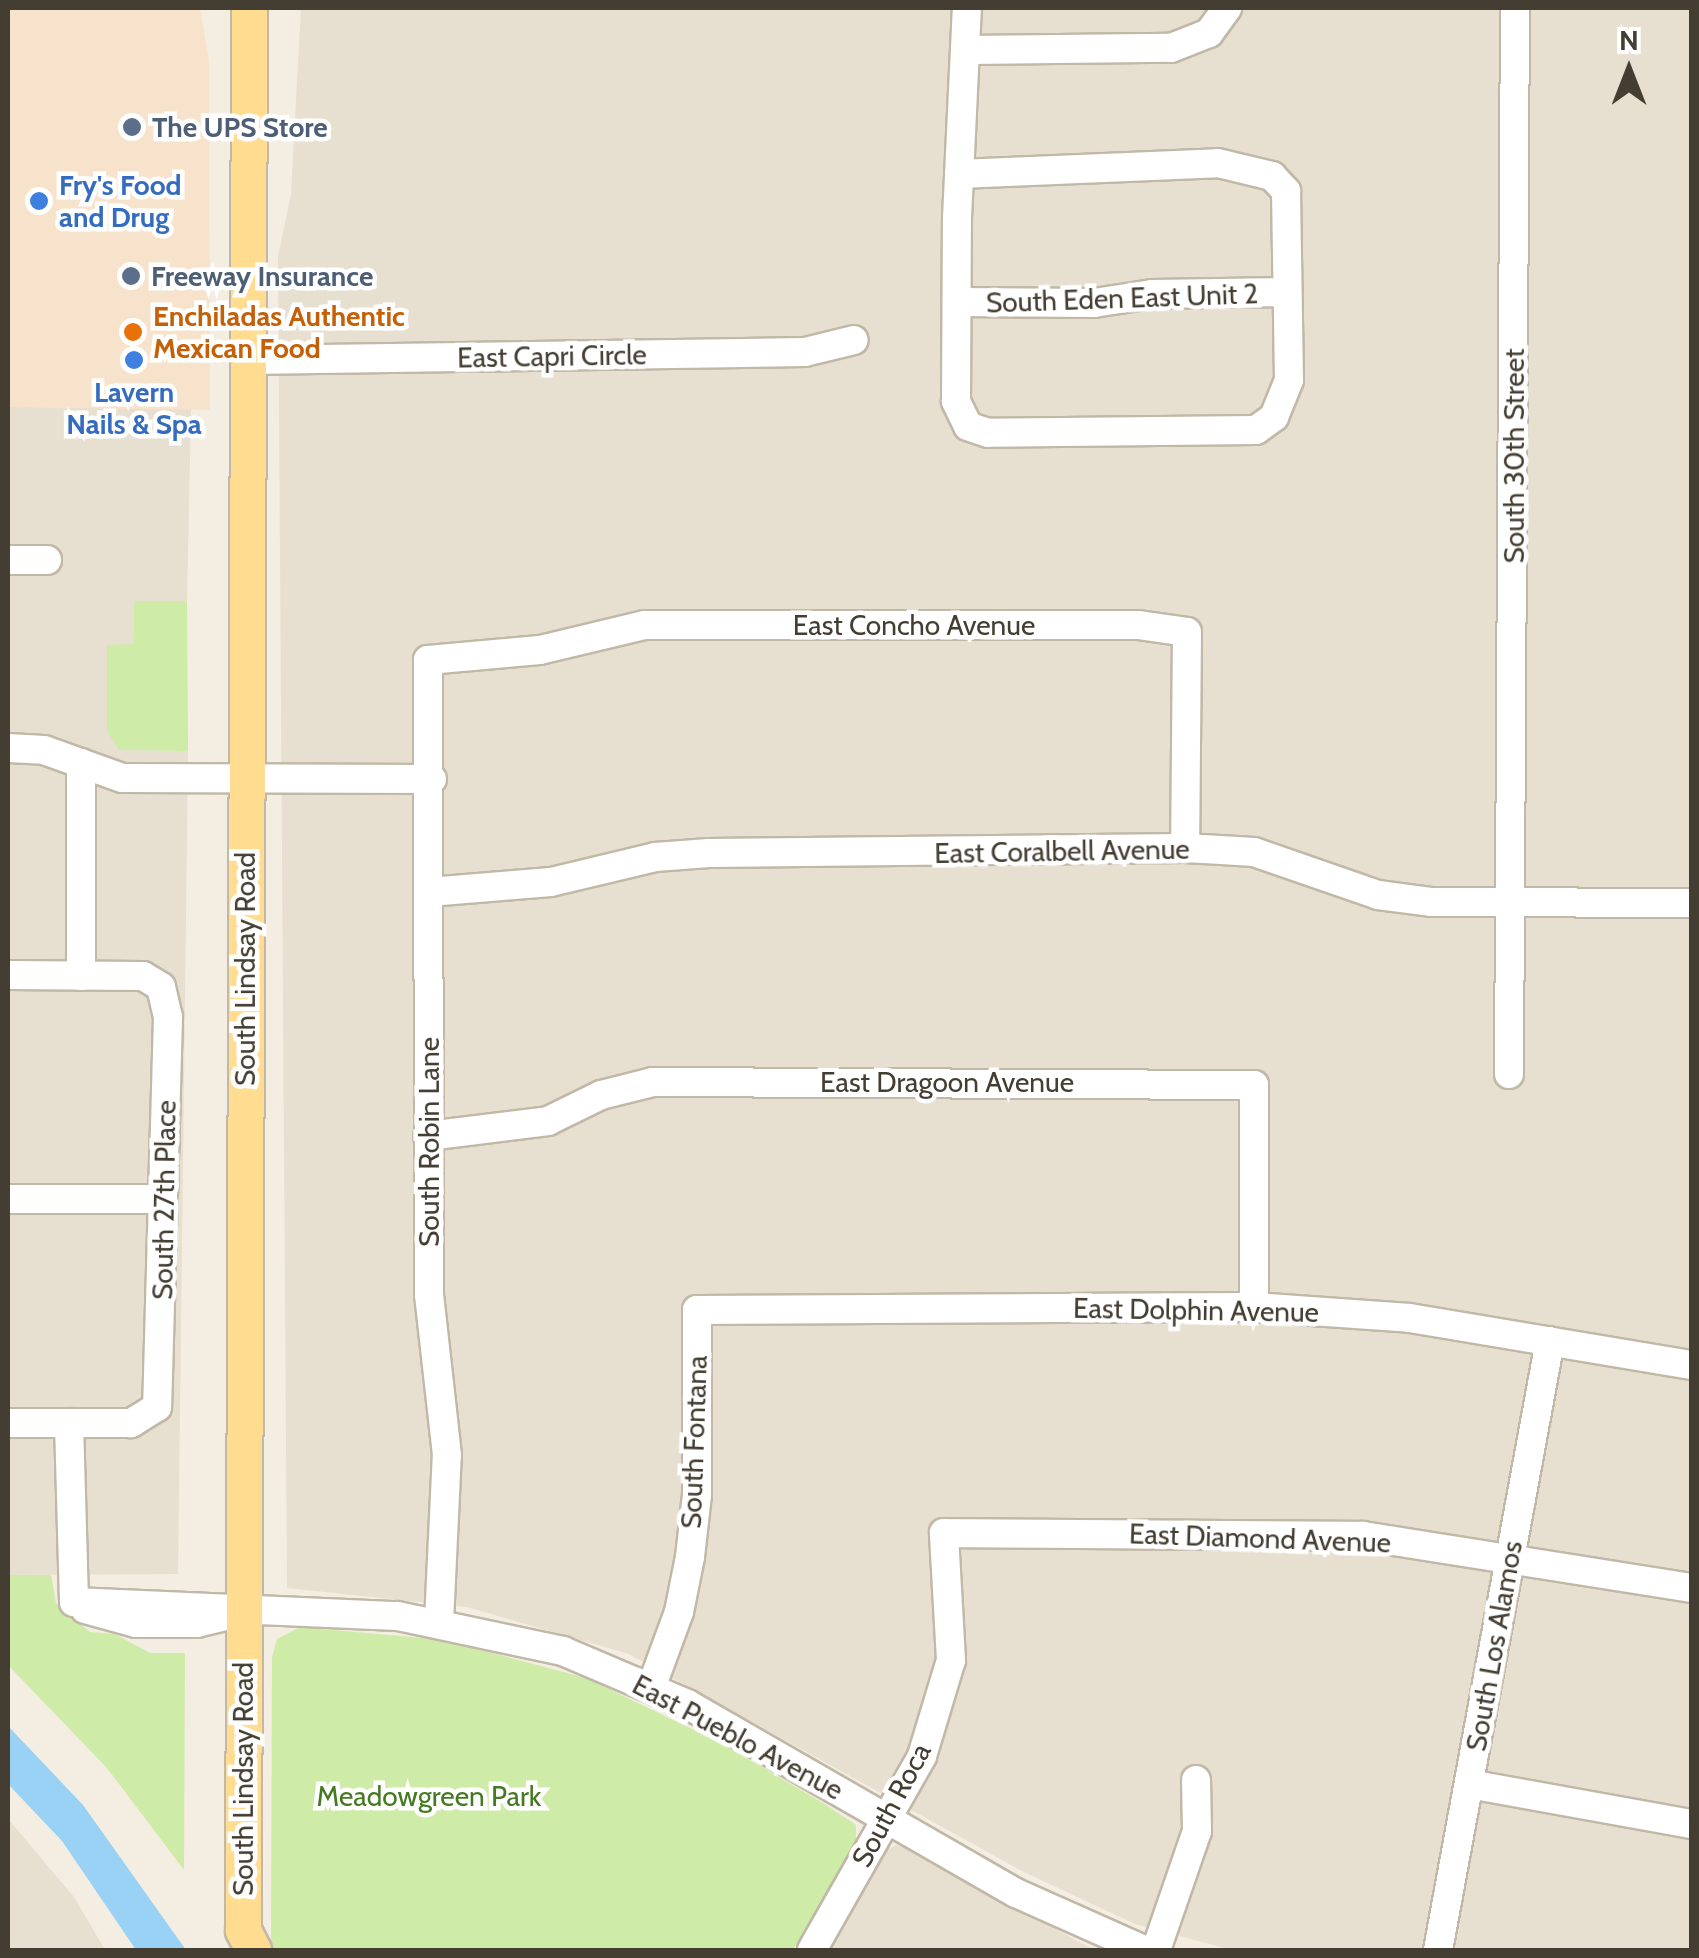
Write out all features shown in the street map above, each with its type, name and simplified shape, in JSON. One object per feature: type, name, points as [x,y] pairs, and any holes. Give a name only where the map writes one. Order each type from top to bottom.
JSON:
[{"type":"main road","name":"South Lindsay Road","points":[[242,1944],[249,8]]},
{"type":"street","name":"South Eden East Unit 2","points":[[959,174],[1243,165],[1272,176],[1286,192],[1284,399],[1256,430],[988,433],[968,426],[956,401],[956,302],[959,174],[968,8]]},
{"type":"street","points":[[967,50],[1171,48],[1209,33],[1227,8]]},
{"type":"street","name":"South 30th Street","points":[[1508,1074],[1515,8]]},
{"type":"street","name":"South Eden East Unit 2","points":[[956,302],[1094,304],[1152,294],[1287,292]]},
{"type":"street","name":"East Capri Circle","points":[[248,360],[805,352],[854,340]]},
{"type":"street","points":[[8,560],[48,560]]},
{"type":"street","name":"East Concho Avenue","points":[[428,660],[540,650],[644,625],[1138,625],[1187,632],[1184,848]]},
{"type":"street","name":"South Robin Lane","points":[[428,660],[432,779],[429,1295],[446,1455],[440,1622]]},
{"type":"street","points":[[8,748],[44,750],[122,778],[245,782],[432,779]]},
{"type":"street","points":[[8,975],[81,976],[81,763]]},
{"type":"street","name":"East Coralbell Avenue","points":[[429,892],[551,882],[655,857],[709,853],[1184,848],[1254,852],[1378,895],[1511,905],[1692,902]]},
{"type":"street","name":"South 27th Place","points":[[70,1423],[131,1423],[153,1413],[161,1393],[168,1017],[161,986],[143,976],[81,976]]},
{"type":"street","name":"East Dragoon Avenue","points":[[428,1136],[548,1122],[601,1095],[652,1082],[1254,1085],[1254,1307]]},
{"type":"street","points":[[8,1199],[163,1199]]},
{"type":"street","name":"East Dolphin Avenue","points":[[697,1310],[1254,1307],[1410,1318],[1692,1366]]},
{"type":"street","name":"South Fontana","points":[[651,1688],[680,1612],[695,1510],[697,1310]]},
{"type":"street","name":"South Los Alamos","points":[[1438,1950],[1550,1341]]},
{"type":"street","points":[[8,1423],[70,1423]]},
{"type":"street","name":"East Pueblo Avenue","points":[[70,1423],[74,1602],[116,1622],[197,1623],[244,1611],[440,1622],[563,1651],[651,1688],[1050,1910],[1144,1950]]},
{"type":"street","name":"East Diamond Avenue","points":[[944,1533],[1363,1536],[1692,1588]]},
{"type":"street","name":"South Roca","points":[[812,1950],[922,1756],[950,1660],[944,1533]]},
{"type":"street","points":[[1156,1950],[1197,1831],[1196,1780]]},
{"type":"street","points":[[1469,1784],[1692,1824]]},
{"type":"shaded area","points":[[8,8],[200,8],[209,60],[210,410],[8,407]]},
{"type":"shaded area","points":[[301,8],[1691,8],[1691,1950],[1232,1950],[1135,1924],[1022,1871],[629,1654],[467,1607],[287,1588],[278,257],[291,194]]},
{"type":"shaded area","points":[[8,407],[191,408],[187,601],[134,602],[133,645],[107,646],[119,750],[188,751],[178,1574],[8,1575]]},
{"type":"shaded area","points":[[8,1819],[74,1897],[105,1950],[8,1950]]},
{"type":"shaded area","points":[[896,1845],[1094,1950],[828,1950],[886,1851]]},
{"type":"green space","points":[[134,601],[187,601],[188,751],[119,750],[107,731],[107,645],[133,644]]},
{"type":"green space","points":[[8,1575],[51,1575],[56,1603],[90,1632],[115,1634],[150,1653],[185,1653],[184,1870],[107,1768],[8,1665]]},
{"type":"green space","name":"Meadowgreen Park","points":[[300,1627],[444,1640],[586,1678],[723,1744],[826,1805],[856,1825],[856,1843],[793,1950],[271,1950],[272,1657],[277,1639]]},
{"type":"water","points":[[8,1726],[83,1805],[186,1950],[136,1950],[62,1841],[8,1784]]},
{"type":"place","name":"The UPS Store","points":[[132,127]]},
{"type":"place","name":"Fry's Food and Drug","points":[[39,201]]},
{"type":"place","name":"Freeway Insurance","points":[[131,276]]},
{"type":"place","name":"Enchiladas Authentic Mexican Food","points":[[133,332]]},
{"type":"place","name":"Lavern Nails & Spa","points":[[134,360]]}]
